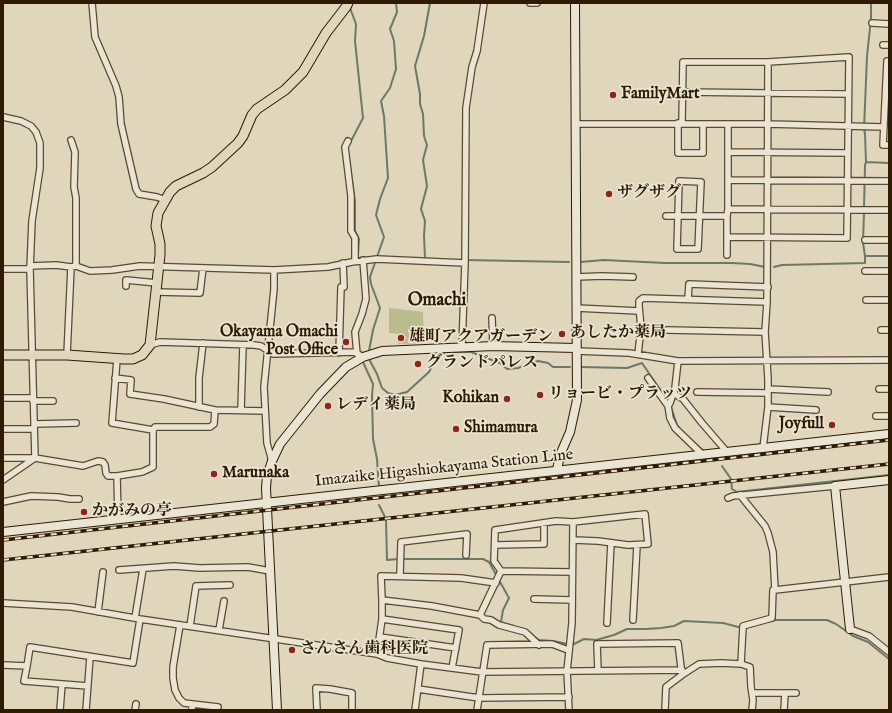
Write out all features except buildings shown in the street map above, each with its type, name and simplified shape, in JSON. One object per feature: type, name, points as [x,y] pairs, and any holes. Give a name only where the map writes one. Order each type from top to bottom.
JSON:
[{"type":"main road","points":[[3,355],[67,355],[133,359],[142,355],[150,345],[159,267],[160,244],[156,226],[158,213],[165,200],[176,186],[212,167],[238,143],[257,108],[285,90],[302,72],[326,33],[348,3]]},
{"type":"street","points":[[92,3],[95,37],[117,91],[121,124],[136,189],[139,194],[165,200]]},
{"type":"street","points":[[462,347],[465,261],[466,108],[472,66],[477,51],[484,3]]},
{"type":"street","points":[[530,3],[537,3]]},
{"type":"street","points":[[557,470],[560,455],[570,432],[576,407],[575,3]]},
{"type":"street","points":[[872,24],[889,24]]},
{"type":"street","points":[[703,124],[703,153],[678,153],[683,92],[683,62],[768,62],[849,57],[847,238],[727,237]]},
{"type":"street","points":[[887,61],[887,111],[883,145],[889,145]]},
{"type":"street","points":[[763,448],[768,407],[765,332],[768,287],[768,62]]},
{"type":"street","points":[[683,92],[848,94]]},
{"type":"street","points":[[3,116],[21,121],[31,126],[36,132],[40,143],[40,168],[32,221],[30,268],[35,458]]},
{"type":"street","points":[[575,124],[680,123],[884,127]]},
{"type":"street","points":[[727,255],[728,124]]},
{"type":"street","points":[[67,355],[76,198],[74,187],[75,152],[71,140]]},
{"type":"street","points":[[348,141],[345,147],[351,196],[351,231],[355,238],[355,261]]},
{"type":"street","points":[[728,152],[848,153]]},
{"type":"street","points":[[728,180],[889,181]]},
{"type":"street","points":[[679,181],[701,182],[700,216],[698,249],[677,248],[679,181]]},
{"type":"street","points":[[728,209],[889,210]]},
{"type":"street","points":[[666,216],[727,216]]},
{"type":"street","points":[[865,240],[889,240]]},
{"type":"street","points":[[3,269],[56,265],[90,270],[112,270],[140,266],[274,270],[328,267],[355,261],[376,259],[465,261]]},
{"type":"street","points":[[360,355],[355,332],[366,299],[364,260]]},
{"type":"street","points":[[339,353],[341,287],[344,287],[344,263]]},
{"type":"street","points":[[126,286],[126,280],[156,287],[200,293],[203,268]]},
{"type":"street","points":[[272,461],[267,443],[264,411],[264,387],[274,289],[274,270]]},
{"type":"street","points":[[865,270],[889,271]]},
{"type":"street","points":[[576,277],[633,277]]},
{"type":"street","points":[[688,299],[688,284],[768,287]]},
{"type":"street","points":[[638,354],[641,328],[639,301],[643,298],[767,302]]},
{"type":"street","points":[[866,300],[889,300]]},
{"type":"street","points":[[576,308],[639,311]]},
{"type":"street","points":[[492,318],[492,346]]},
{"type":"street","points":[[667,330],[765,332]]},
{"type":"street","points":[[881,330],[889,330]]},
{"type":"street","points":[[150,345],[160,342],[203,343],[262,346],[273,354],[355,352],[360,355]]},
{"type":"street","points":[[199,407],[199,378],[203,343]]},
{"type":"street","points":[[241,410],[243,345]]},
{"type":"street","points":[[276,710],[266,503],[267,476],[280,444],[320,394],[360,355],[393,350],[492,346],[576,349],[638,354],[678,361],[889,360]]},
{"type":"street","points":[[117,359],[112,423],[153,430],[155,427],[210,427],[214,424],[215,410]]},
{"type":"street","points":[[678,361],[673,393],[669,405],[670,418],[675,428],[703,455]]},
{"type":"street","points":[[115,378],[131,380],[130,394],[164,398],[215,410],[264,411]]},
{"type":"street","points":[[648,378],[669,405]]},
{"type":"street","points":[[879,388],[889,389]]},
{"type":"street","points":[[697,392],[828,392]]},
{"type":"street","points":[[673,393],[683,399],[727,452]]},
{"type":"street","points":[[3,398],[52,401]]},
{"type":"street","points":[[768,407],[816,410]]},
{"type":"street","points":[[876,416],[889,416]]},
{"type":"street","points":[[3,429],[76,423]]},
{"type":"street","points":[[3,458],[35,458],[83,466],[103,462],[105,465],[106,474],[108,476],[142,472],[153,467],[153,430]]},
{"type":"street","name":"Imazaike Higashiokayama Station Line","points":[[3,532],[889,434]]},
{"type":"street","points":[[3,480],[35,458]]},
{"type":"street","points":[[117,476],[118,519]]},
{"type":"street","points":[[728,498],[740,495],[889,480]]},
{"type":"street","points":[[835,486],[850,629],[869,636],[889,652]]},
{"type":"street","points":[[740,495],[765,526],[768,533],[773,552],[775,590],[773,590],[772,618],[743,629],[742,664]]},
{"type":"street","points":[[3,502],[31,496],[79,499]]},
{"type":"street","points":[[480,615],[498,578],[494,561],[495,530],[544,523],[573,522],[645,514],[648,544],[628,545],[573,540]]},
{"type":"street","points":[[569,710],[567,671],[572,600],[573,522]]},
{"type":"street","points":[[495,545],[544,544],[544,523]]},
{"type":"street","points":[[400,575],[401,542],[467,534],[466,555]]},
{"type":"street","points":[[607,624],[610,543]]},
{"type":"street","points":[[633,620],[637,545]]},
{"type":"street","points":[[119,570],[174,566],[200,568],[248,567],[270,571]]},
{"type":"street","points":[[88,686],[24,681],[30,647],[133,663],[143,569]]},
{"type":"street","points":[[98,612],[103,572]]},
{"type":"street","points":[[377,654],[382,619],[381,576],[400,575],[498,578],[572,572]]},
{"type":"street","points":[[775,590],[889,577]]},
{"type":"street","points":[[190,626],[196,586],[230,585]]},
{"type":"street","points":[[534,599],[572,600]]},
{"type":"street","points":[[382,600],[432,606],[480,615],[484,619],[491,620],[500,626],[525,632],[540,645]]},
{"type":"street","points":[[219,630],[224,601]]},
{"type":"street","points":[[3,603],[72,607],[138,619],[377,654],[387,658],[421,664],[482,672],[598,671],[682,673]]},
{"type":"street","points":[[382,619],[458,630],[452,668]]},
{"type":"street","points":[[180,625],[173,666],[175,690],[179,698],[184,703],[192,707],[218,707]]},
{"type":"street","points":[[380,637],[456,648]]},
{"type":"street","points":[[598,671],[597,644],[678,643],[682,673]]},
{"type":"street","points":[[477,710],[487,645],[552,644],[569,646]]},
{"type":"street","points":[[86,710],[90,657]]},
{"type":"street","points":[[415,710],[421,664]]},
{"type":"street","points":[[665,710],[666,687],[682,673],[699,664],[742,664],[750,666],[752,710]]},
{"type":"street","points":[[3,665],[27,666]]},
{"type":"street","points":[[60,710],[62,684]]},
{"type":"street","points":[[317,710],[316,688],[330,688],[352,693],[352,710]]},
{"type":"street","points":[[418,689],[479,698],[569,697]]},
{"type":"street","points":[[752,693],[796,693]]},
{"type":"street","points":[[784,710],[785,693]]},
{"type":"green space","name":"雄町アクアガーデン","points":[[389,308],[423,312],[424,343],[398,344],[398,334],[389,333]]},
{"type":"waterway","points":[[369,351],[373,330],[380,308],[370,277],[384,237],[376,215],[388,178],[384,116],[381,101],[390,88],[396,69],[394,41],[390,29],[397,12],[396,3]]},
{"type":"waterway","points":[[426,259],[424,236],[425,221],[421,209],[427,186],[423,160],[427,145],[424,136],[423,114],[420,104],[420,94],[415,66],[424,36],[430,3]]},
{"type":"waterway","points":[[864,208],[866,162],[864,129],[871,3]]},
{"type":"waterway","points":[[349,145],[363,118],[355,41],[356,24],[350,8]]},
{"type":"waterway","points":[[348,153],[355,201],[355,231],[359,239],[358,255]]},
{"type":"waterway","points":[[866,162],[889,163]]},
{"type":"waterway","points":[[864,213],[863,243],[865,256]]},
{"type":"waterway","points":[[774,267],[782,265],[865,263],[865,256],[889,256]]},
{"type":"waterway","points":[[466,260],[569,262]]},
{"type":"waterway","points":[[580,262],[604,260],[665,263],[732,263],[765,267]]},
{"type":"waterway","points":[[369,359],[382,388],[388,393],[395,395],[407,392],[429,372],[435,359],[439,355],[448,352],[471,352],[500,363],[507,369],[518,368],[538,361],[548,363],[553,367],[570,367]]},
{"type":"waterway","points":[[363,362],[373,384],[373,439],[377,459],[379,487]]},
{"type":"waterway","points":[[580,367],[627,368],[642,363],[667,400]]},
{"type":"waterway","points":[[671,407],[677,425],[681,430]]},
{"type":"waterway","points":[[696,445],[704,451]]},
{"type":"waterway","points":[[722,466],[731,479],[732,489],[737,492],[889,475]]},
{"type":"waterway","points":[[379,505],[385,517]]},
{"type":"waterway","points":[[386,520],[387,560],[483,559],[489,562],[509,598],[503,610],[501,622],[514,626]]},
{"type":"waterway","points":[[768,622],[775,620],[827,620],[836,624],[853,636],[868,642],[889,659]]},
{"type":"waterway","points":[[529,633],[539,640],[572,645],[584,639],[596,640],[614,635],[627,629],[661,628],[674,626],[684,621],[723,623],[742,628]]},
{"type":"waterway","points":[[570,676],[570,685]]},
{"type":"railway","points":[[3,540],[889,440]]},
{"type":"railway","points":[[3,560],[889,464]]},
{"type":"place","name":"FamilyMart","points":[[613,95]]},
{"type":"place","name":"ザグザグ","points":[[609,194]]},
{"type":"place","name":"あしたか薬局","points":[[562,334]]},
{"type":"place","name":"雄町アクアガーデン","points":[[401,338]]},
{"type":"place","name":"Okayama Omachi Post Office","points":[[346,342]]},
{"type":"place","name":"グランドパレス","points":[[418,364]]},
{"type":"place","name":"リョービ・プラッツ","points":[[540,395]]},
{"type":"place","name":"Kohikan","points":[[507,399]]},
{"type":"place","name":"レデイ薬局","points":[[328,406]]},
{"type":"place","name":"Joyfull","points":[[832,425]]},
{"type":"place","name":"Shimamura","points":[[456,429]]},
{"type":"place","name":"Marunaka","points":[[214,474]]},
{"type":"place","name":"かがみの亭","points":[[84,512]]},
{"type":"place","name":"さんさん歯科医院","points":[[292,650]]},
{"type":"district","name":"Omachi","points":[[437,301]]}]
